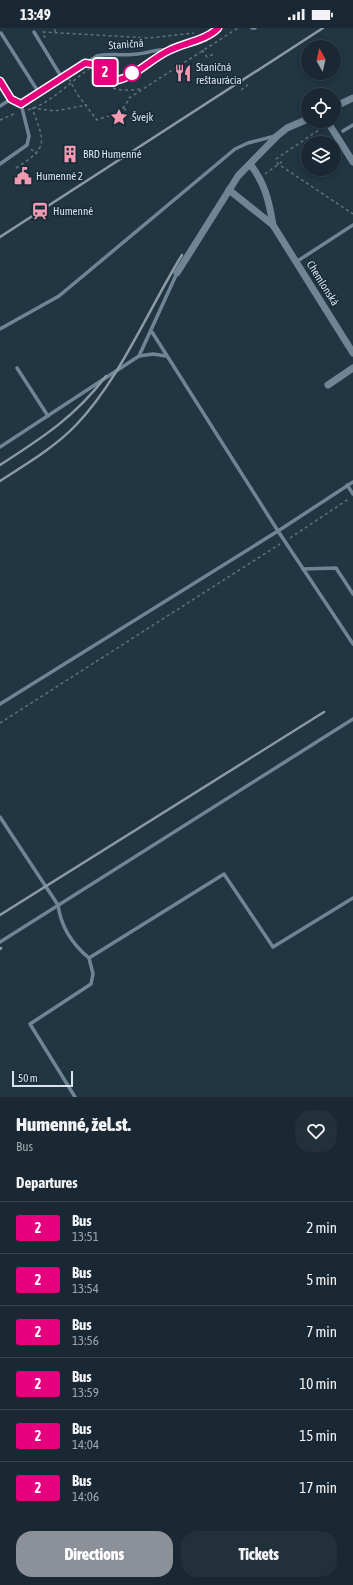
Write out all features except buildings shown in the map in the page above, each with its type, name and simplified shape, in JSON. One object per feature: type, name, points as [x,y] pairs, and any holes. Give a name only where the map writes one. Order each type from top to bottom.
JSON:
[{"type":"street","points":[[341,104],[353,98]]},
{"type":"street","points":[[178,273],[238,176],[277,136],[287,128],[301,122]]},
{"type":"street","points":[[328,128],[353,162]]},
{"type":"street","points":[[250,164],[261,177],[269,202],[273,225]]},
{"type":"street","points":[[229,190],[273,225]]},
{"type":"street","name":"Chemlonská","points":[[273,225],[353,353]]},
{"type":"street","points":[[328,385],[353,368]]},
{"type":"lane","name":"Staničná","points":[[85,63],[98,65],[113,81],[123,80],[169,50],[197,39],[218,28]]},
{"type":"lane","points":[[34,32],[62,78]]},
{"type":"lane","points":[[1,33],[39,93]]},
{"type":"lane","name":"Staničná","points":[[21,104],[98,56],[111,54],[139,54],[160,48],[169,50]]},
{"type":"lane","points":[[0,82],[11,99],[21,104],[29,136],[27,145],[0,164]]},
{"type":"lane","points":[[0,106],[11,99]]},
{"type":"lane","points":[[343,131],[353,125]]},
{"type":"lane","points":[[0,329],[59,296],[235,149],[248,143],[277,136]]},
{"type":"lane","points":[[296,262],[353,225]]},
{"type":"lane","points":[[139,356],[152,332],[178,273]]},
{"type":"lane","points":[[152,332],[284,541],[353,644]]},
{"type":"lane","points":[[0,447],[139,356],[153,354],[166,356]]},
{"type":"lane","points":[[17,368],[48,416]]},
{"type":"lane","points":[[0,704],[278,531],[353,482]]},
{"type":"lane","points":[[347,485],[353,495]]},
{"type":"lane","points":[[303,569],[336,568],[353,594]]},
{"type":"lane","points":[[0,942],[353,719]]},
{"type":"lane","points":[[0,816],[58,905],[60,917],[68,936],[77,948],[89,958],[93,974],[91,984],[30,1024],[75,1097]]},
{"type":"lane","points":[[89,958],[224,874],[273,947],[353,898]]},
{"type":"path","points":[[96,120],[116,113],[124,108],[129,98],[238,28]]},
{"type":"path","points":[[43,32],[149,38],[194,33]]},
{"type":"path","points":[[202,50],[207,57],[214,54]]},
{"type":"path","points":[[40,104],[64,90],[71,82],[90,68],[94,70]]},
{"type":"path","points":[[105,82],[110,87],[127,91],[142,89]]},
{"type":"path","points":[[241,90],[250,84]]},
{"type":"path","points":[[16,168],[37,154],[41,146],[42,134],[32,108],[55,112],[87,105]]},
{"type":"path","points":[[124,108],[134,122]]},
{"type":"path","points":[[319,128],[276,159],[278,164],[353,214]]},
{"type":"path","points":[[27,145],[37,154]]},
{"type":"path","points":[[261,177],[283,161]]},
{"type":"path","points":[[0,723],[284,541],[353,495]]},
{"type":"railway","points":[[0,237],[323,28]]},
{"type":"railway","points":[[0,481],[40,455],[58,441],[76,425],[92,407],[120,365],[182,255]]},
{"type":"railway","points":[[0,465],[44,436],[70,415],[83,403],[106,376]]},
{"type":"railway","points":[[0,915],[324,712]]},
{"type":"bus line","name":"2","points":[[0,81],[11,99],[21,104],[85,63],[98,65],[113,81],[123,80],[169,50],[197,39],[218,28]]},
{"type":"place","name":"Staničná reštaurácia","points":[[183,73]]},
{"type":"place","name":"Švejk","points":[[119,117]]},
{"type":"place","name":"BRD Humenné","points":[[70,154]]},
{"type":"place","name":"Humenné 2","points":[[23,176]]},
{"type":"place","name":"Humenné","points":[[40,211]]}]
